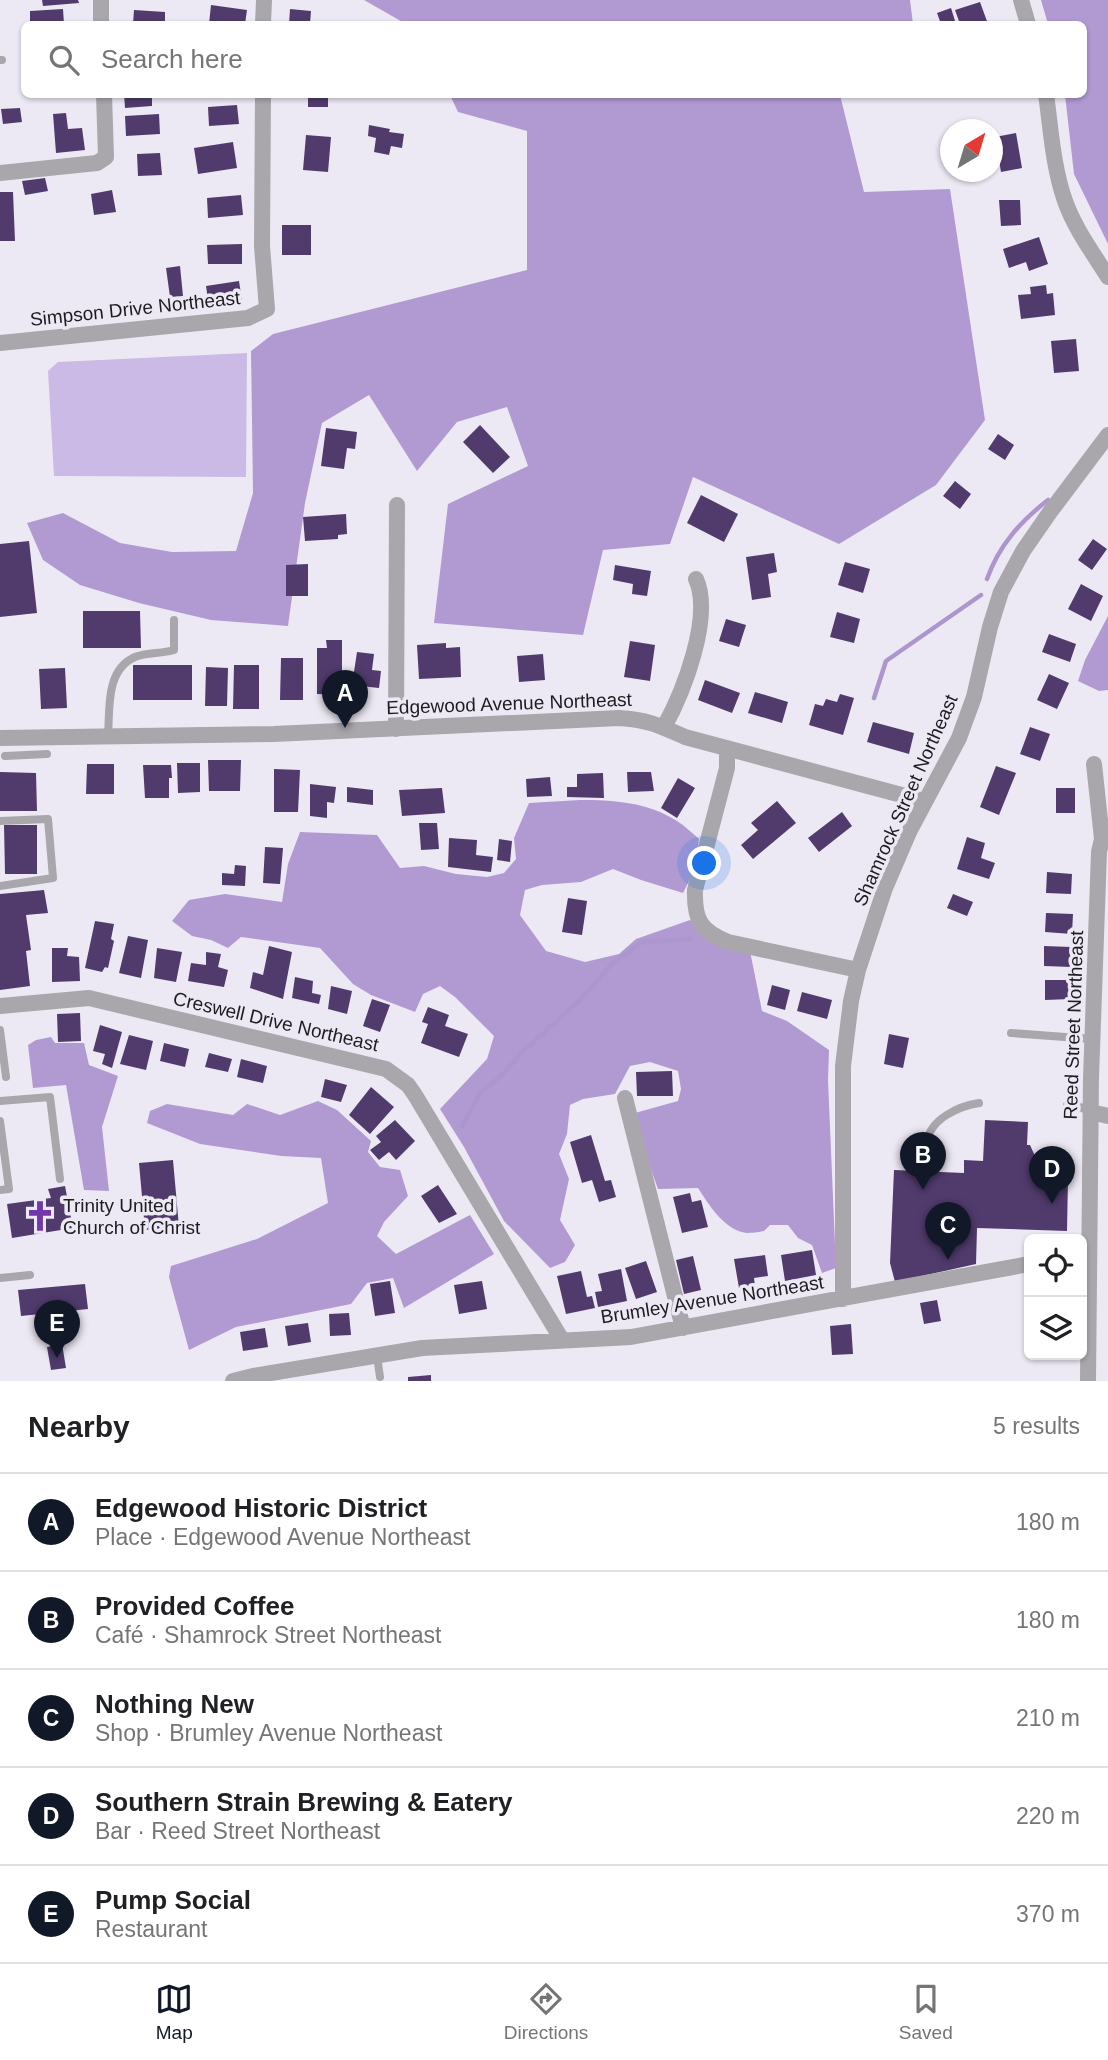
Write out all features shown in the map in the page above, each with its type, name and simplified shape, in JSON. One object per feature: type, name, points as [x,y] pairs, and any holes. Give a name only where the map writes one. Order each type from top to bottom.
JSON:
[{"type":"street","points":[[101,0],[102,21]]},
{"type":"street","points":[[263,21],[264,0]]},
{"type":"street","points":[[1021,0],[1027,21]]},
{"type":"street","points":[[0,173],[97,163],[106,157],[104,98]]},
{"type":"street","name":"Simpson Drive Northeast","points":[[0,343],[248,318],[267,309],[262,246],[263,98]]},
{"type":"street","points":[[1047,98],[1056,170],[1066,203],[1076,225],[1108,277]]},
{"type":"street","name":"Shamrock Street Northeast","points":[[843,1299],[843,1066],[851,1001],[858,970],[885,888],[924,801],[951,755],[974,697],[1001,592],[1023,551],[1108,435]]},
{"type":"street","points":[[396,729],[397,505]]},
{"type":"street","points":[[664,727],[685,682],[698,631],[702,602],[696,579]]},
{"type":"street","name":"Edgewood Avenue Northeast","points":[[3,738],[274,734],[642,719],[685,737],[924,801]]},
{"type":"street","points":[[727,748],[727,768],[695,890],[694,908],[698,919],[715,937],[729,942],[858,970]]},
{"type":"street","name":"Reed Street Northeast","points":[[1087,1234],[1099,852],[1105,834],[1094,764]]},
{"type":"street","name":"Creswell Drive Northeast","points":[[0,1006],[89,998],[386,1069],[408,1085],[415,1095],[562,1340]]},
{"type":"street","points":[[625,1098],[683,1328]]},
{"type":"street","points":[[1091,1112],[1108,1116]]},
{"type":"street","name":"Brumley Avenue Northeast","points":[[233,1381],[422,1348],[631,1337],[1024,1266]]},
{"type":"street","name":"Reed Street Northeast","points":[[1087,1297],[1088,1381]]},
{"type":"lane","points":[[108,736],[111,688],[120,669],[135,658],[174,650],[174,620]]},
{"type":"lane","points":[[3,738],[3,756],[47,754]]},
{"type":"lane","points":[[0,821],[48,819],[53,878],[0,886]]},
{"type":"lane","points":[[0,1030],[6,1077]]},
{"type":"lane","points":[[1010,1033],[1092,1039]]},
{"type":"lane","points":[[0,1101],[50,1097],[60,1179]]},
{"type":"lane","points":[[927,1142],[931,1129],[953,1111],[979,1103]]},
{"type":"lane","points":[[1066,1105],[1091,1112]]},
{"type":"lane","points":[[0,1121],[9,1189],[0,1190]]},
{"type":"lane","points":[[0,1278],[30,1275]]},
{"type":"lane","points":[[377,1356],[380,1377]]},
{"type":"shaded area","points":[[364,0],[910,0],[913,21],[401,21]]},
{"type":"shaded area","points":[[1041,0],[1108,0],[1108,244],[1074,174],[1065,98],[1087,98],[1087,21],[1047,21]]},
{"type":"shaded area","points":[[451,98],[841,98],[864,192],[950,189],[985,420],[936,485],[839,544],[693,477],[670,544],[603,550],[583,635],[434,623],[448,504],[528,466],[507,407],[457,422],[417,471],[369,395],[322,423],[305,503],[288,626],[211,620],[139,603],[80,585],[43,560],[27,523],[63,513],[120,543],[172,552],[236,551],[253,493],[251,351],[273,334],[527,270],[527,131],[458,112]]},
{"type":"shaded area","points":[[247,353],[246,477],[54,476],[48,371],[58,362]]},
{"type":"shaded area","points":[[1108,616],[1108,690],[1099,691],[1078,681],[1085,660]]},
{"type":"shaded area","points":[[580,800],[642,806],[666,815],[686,827],[699,839],[695,869],[683,893],[613,869],[581,882],[542,885],[525,890],[520,915],[546,951],[585,962],[619,954],[636,939],[690,920],[712,940],[750,951],[762,1011],[787,1021],[829,1050],[836,1268],[822,1273],[812,1245],[798,1238],[788,1225],[770,1225],[764,1231],[756,1232],[739,1231],[718,1216],[698,1188],[658,1189],[637,1131],[635,1113],[678,1101],[681,1089],[678,1071],[650,1062],[630,1066],[615,1094],[583,1099],[570,1105],[567,1134],[559,1154],[569,1179],[560,1220],[575,1245],[565,1262],[550,1268],[504,1221],[440,1109],[487,1059],[494,1036],[455,997],[440,986],[423,994],[415,1012],[371,995],[353,984],[320,948],[241,937],[228,948],[211,940],[192,936],[172,921],[189,900],[225,894],[282,902],[288,864],[300,832],[377,835],[400,868],[424,866],[456,874],[487,877],[504,873],[516,859],[514,838],[529,803]]},
{"type":"shaded area","points":[[51,1037],[55,1043],[84,1043],[89,1065],[118,1076],[102,1127],[109,1191],[84,1190],[66,1085],[33,1088],[28,1045]]},
{"type":"shaded area","points":[[318,1101],[337,1110],[371,1141],[368,1152],[380,1167],[400,1170],[408,1196],[384,1222],[377,1236],[396,1254],[470,1215],[494,1254],[404,1308],[393,1278],[367,1283],[351,1304],[236,1327],[189,1350],[169,1277],[171,1266],[257,1239],[328,1203],[321,1158],[281,1156],[200,1144],[147,1123],[150,1111],[167,1104],[233,1115],[247,1104],[280,1115]]},
{"type":"building","points":[[42,0],[78,0],[79,3],[43,6]]},
{"type":"building","points":[[980,2],[987,21],[959,21],[955,10]]},
{"type":"building","points":[[211,5],[247,10],[245,21],[209,21]]},
{"type":"building","points":[[951,8],[955,21],[940,21],[937,13]]},
{"type":"building","points":[[63,9],[64,21],[30,21],[30,11]]},
{"type":"building","points":[[290,9],[311,11],[310,21],[289,21]]},
{"type":"building","points":[[134,10],[165,12],[165,21],[133,21]]},
{"type":"building","points":[[124,98],[152,98],[152,106],[125,108]]},
{"type":"building","points":[[308,98],[328,98],[328,107],[308,107]]},
{"type":"building","points":[[237,105],[239,124],[209,126],[208,107]]},
{"type":"building","points":[[20,108],[22,122],[3,124],[1,109]]},
{"type":"building","points":[[66,113],[68,129],[82,128],[85,150],[56,153],[53,114]]},
{"type":"building","points":[[159,114],[160,134],[126,136],[125,116]]},
{"type":"building","points":[[369,125],[404,134],[402,148],[391,146],[389,155],[374,152],[376,138],[368,136]]},
{"type":"building","points":[[1016,133],[1022,168],[1003,172],[1003,135]]},
{"type":"building","points":[[306,135],[331,137],[328,172],[303,170]]},
{"type":"building","points":[[233,142],[237,168],[198,174],[194,148]]},
{"type":"building","points":[[160,153],[162,175],[138,176],[137,154]]},
{"type":"building","points":[[45,178],[48,191],[25,195],[22,181]]},
{"type":"building","points":[[112,190],[116,212],[94,215],[91,194]]},
{"type":"building","points":[[0,192],[13,192],[15,241],[0,241]]},
{"type":"building","points":[[241,195],[243,215],[208,218],[207,198]]},
{"type":"building","points":[[999,200],[1020,200],[1021,225],[1001,226]]},
{"type":"building","points":[[282,225],[311,225],[311,255],[282,255]]},
{"type":"building","points":[[1039,237],[1048,264],[1029,271],[1026,262],[1009,268],[1003,249]]},
{"type":"building","points":[[242,244],[242,264],[208,264],[207,245]]},
{"type":"building","points":[[180,266],[183,296],[170,297],[166,268]]},
{"type":"building","points":[[239,281],[242,301],[209,306],[206,286]]},
{"type":"building","points":[[1046,285],[1047,294],[1053,293],[1055,315],[1021,319],[1018,295],[1031,294],[1030,287]]},
{"type":"building","points":[[1076,339],[1079,371],[1054,373],[1051,341]]},
{"type":"building","points":[[480,425],[510,457],[493,473],[463,442]]},
{"type":"building","points":[[326,428],[357,432],[355,449],[347,448],[344,469],[321,466]]},
{"type":"building","points":[[998,434],[1014,445],[1005,460],[988,449]]},
{"type":"building","points":[[955,481],[971,494],[960,509],[943,496]]},
{"type":"building","points":[[701,495],[738,514],[724,542],[687,523]]},
{"type":"building","points":[[346,514],[347,534],[338,535],[338,539],[305,541],[303,517]]},
{"type":"building","points":[[1093,539],[1107,549],[1092,570],[1078,560]]},
{"type":"building","points":[[29,541],[37,613],[0,617],[0,544]]},
{"type":"building","points":[[774,553],[777,572],[768,574],[771,597],[752,600],[746,557]]},
{"type":"building","points":[[845,562],[870,569],[863,593],[838,585]]},
{"type":"building","points":[[308,564],[308,596],[286,596],[286,565]]},
{"type":"building","points":[[615,565],[651,571],[647,596],[632,594],[633,584],[613,580]]},
{"type":"building","points":[[1081,584],[1103,596],[1091,621],[1068,609]]},
{"type":"building","points":[[83,611],[140,611],[141,648],[83,648]]},
{"type":"building","points":[[837,612],[860,619],[854,643],[830,637]]},
{"type":"building","points":[[726,619],[746,625],[739,647],[719,641]]},
{"type":"building","points":[[1049,634],[1076,644],[1070,662],[1042,652]]},
{"type":"building","points":[[326,640],[342,640],[342,695],[317,694],[317,648],[327,648]]},
{"type":"building","points":[[630,641],[655,645],[650,681],[624,677]]},
{"type":"building","points":[[446,643],[446,648],[460,647],[461,677],[419,679],[417,645]]},
{"type":"building","points":[[357,652],[374,654],[372,670],[381,671],[379,688],[352,685]]},
{"type":"building","points":[[543,654],[545,680],[519,682],[517,656]]},
{"type":"building","points":[[281,658],[303,658],[303,700],[280,700]]},
{"type":"building","points":[[133,665],[192,665],[192,700],[133,700]]},
{"type":"building","points":[[234,665],[259,665],[259,709],[233,709]]},
{"type":"building","points":[[206,667],[228,668],[227,706],[205,706]]},
{"type":"building","points":[[65,668],[67,708],[41,709],[39,669]]},
{"type":"building","points":[[1049,674],[1069,683],[1057,709],[1037,700]]},
{"type":"building","points":[[705,680],[740,693],[732,713],[698,700]]},
{"type":"building","points":[[755,692],[788,702],[782,723],[748,713]]},
{"type":"building","points":[[840,694],[854,698],[843,735],[809,725],[815,704],[823,706],[826,699],[837,702]]},
{"type":"building","points":[[873,722],[914,733],[909,754],[867,742]]},
{"type":"building","points":[[1030,727],[1050,734],[1040,761],[1020,754]]},
{"type":"building","points":[[208,760],[241,760],[240,791],[209,791]]},
{"type":"building","points":[[177,763],[200,763],[200,792],[178,793]]},
{"type":"building","points":[[87,764],[114,764],[114,794],[86,794]]},
{"type":"building","points":[[143,765],[171,765],[169,798],[145,798]]},
{"type":"building","points":[[996,766],[1016,773],[999,815],[980,807]]},
{"type":"building","points":[[274,769],[300,770],[298,812],[274,812]]},
{"type":"building","points":[[0,772],[36,773],[37,811],[0,811]]},
{"type":"building","points":[[627,772],[651,772],[654,791],[628,792]]},
{"type":"building","points":[[603,773],[604,798],[567,797],[567,787],[577,787],[577,774]]},
{"type":"building","points":[[550,777],[552,796],[527,797],[526,779]]},
{"type":"building","points":[[678,778],[695,788],[677,818],[661,808]]},
{"type":"building","points":[[310,784],[336,787],[334,803],[327,802],[327,818],[310,816]]},
{"type":"building","points":[[347,787],[373,790],[373,805],[347,802]]},
{"type":"building","points":[[442,788],[445,813],[402,816],[399,790]]},
{"type":"building","points":[[1056,788],[1075,788],[1075,813],[1056,813]]},
{"type":"building","points":[[777,801],[796,823],[753,859],[741,845],[758,830],[751,823]]},
{"type":"building","points":[[842,812],[852,826],[819,852],[808,838]]},
{"type":"building","points":[[419,823],[437,823],[439,849],[421,850]]},
{"type":"building","points":[[4,825],[37,825],[37,874],[5,874]]},
{"type":"building","points":[[967,837],[985,843],[981,858],[995,863],[989,879],[957,869]]},
{"type":"building","points":[[449,838],[477,840],[476,855],[493,857],[491,872],[448,867]]},
{"type":"building","points":[[499,839],[512,841],[510,862],[497,860]]},
{"type":"building","points":[[265,847],[283,848],[280,884],[263,883]]},
{"type":"building","points":[[235,865],[246,866],[245,886],[222,885],[222,873],[234,874]]},
{"type":"building","points":[[1047,872],[1072,874],[1071,894],[1046,893]]},
{"type":"building","points":[[44,890],[48,913],[26,915],[31,950],[26,951],[30,986],[0,990],[0,894]]},
{"type":"building","points":[[953,894],[973,902],[967,916],[947,908]]},
{"type":"building","points":[[568,898],[587,901],[582,935],[562,932]]},
{"type":"building","points":[[1046,913],[1073,914],[1072,934],[1045,932]]},
{"type":"building","points":[[95,921],[114,924],[111,939],[114,941],[108,968],[105,967],[102,972],[85,968]]},
{"type":"building","points":[[128,936],[148,940],[141,978],[119,973]]},
{"type":"building","points":[[269,946],[292,952],[283,999],[250,988],[253,972],[263,975]]},
{"type":"building","points":[[1044,946],[1071,947],[1071,967],[1044,966]]},
{"type":"building","points":[[52,948],[68,948],[67,956],[79,957],[80,981],[52,982]]},
{"type":"building","points":[[157,948],[182,952],[176,982],[154,978]]},
{"type":"building","points":[[206,952],[221,954],[218,967],[228,970],[224,987],[188,981],[191,963],[206,965]]},
{"type":"building","points":[[295,977],[313,981],[312,993],[321,995],[319,1004],[292,998]]},
{"type":"building","points":[[1045,980],[1071,980],[1071,999],[1045,1000]]},
{"type":"building","points":[[772,985],[790,990],[785,1010],[767,1005]]},
{"type":"building","points":[[331,986],[352,991],[347,1014],[328,1009]]},
{"type":"building","points":[[802,992],[832,1000],[827,1019],[797,1011]]},
{"type":"building","points":[[372,999],[390,1005],[380,1032],[363,1026]]},
{"type":"building","points":[[428,1007],[449,1015],[445,1026],[468,1034],[459,1057],[421,1043],[428,1024],[422,1022]]},
{"type":"building","points":[[80,1013],[81,1041],[58,1042],[57,1014]]},
{"type":"building","points":[[100,1025],[122,1032],[112,1068],[102,1064],[105,1054],[93,1051]]},
{"type":"building","points":[[889,1034],[909,1038],[903,1068],[884,1064]]},
{"type":"building","points":[[129,1035],[153,1041],[146,1070],[120,1064]]},
{"type":"building","points":[[164,1043],[189,1049],[185,1067],[160,1061]]},
{"type":"building","points":[[209,1053],[232,1059],[228,1072],[205,1067]]},
{"type":"building","points":[[241,1059],[267,1066],[263,1083],[237,1077]]},
{"type":"building","points":[[672,1071],[673,1096],[637,1096],[636,1072]]},
{"type":"building","points":[[325,1079],[347,1085],[341,1102],[321,1097]]},
{"type":"building","points":[[371,1087],[394,1107],[370,1134],[349,1115]]},
{"type":"building","points":[[395,1120],[415,1141],[396,1160],[389,1152],[379,1160],[370,1150],[381,1142],[376,1136]]},
{"type":"building","points":[[985,1120],[1028,1122],[1027,1145],[1030,1145],[1035,1156],[1067,1158],[1067,1231],[977,1228],[976,1264],[895,1282],[890,1263],[894,1170],[964,1173],[964,1160],[983,1161]]},
{"type":"building","points":[[591,1135],[605,1181],[611,1180],[616,1197],[599,1202],[592,1180],[582,1183],[570,1142]]},
{"type":"building","points":[[173,1160],[179,1227],[145,1230],[139,1163]]},
{"type":"building","points":[[438,1185],[457,1214],[439,1223],[421,1196]]},
{"type":"building","name":"Trinity United Church of Christ","points":[[65,1186],[73,1228],[12,1238],[7,1204],[51,1198],[48,1189]]},
{"type":"building","points":[[690,1193],[692,1202],[701,1200],[708,1227],[682,1233],[673,1197]]},
{"type":"building","points":[[812,1250],[816,1275],[785,1281],[781,1255]]},
{"type":"building","points":[[765,1255],[768,1276],[754,1278],[755,1286],[739,1288],[734,1259]]},
{"type":"building","points":[[693,1256],[701,1290],[684,1294],[676,1260]]},
{"type":"building","points":[[646,1261],[657,1292],[636,1299],[625,1268]]},
{"type":"building","points":[[621,1269],[627,1301],[598,1307],[595,1292],[602,1291],[598,1274]]},
{"type":"building","points":[[581,1271],[587,1297],[592,1296],[595,1308],[566,1314],[557,1276]]},
{"type":"building","points":[[390,1281],[395,1313],[375,1316],[370,1284]]},
{"type":"building","points":[[482,1281],[487,1309],[459,1314],[454,1285]]},
{"type":"building","points":[[85,1284],[88,1309],[21,1316],[18,1290]]},
{"type":"building","points":[[937,1300],[941,1321],[924,1324],[920,1303]]},
{"type":"building","points":[[349,1313],[351,1335],[330,1336],[329,1314]]},
{"type":"building","points":[[308,1323],[311,1342],[288,1346],[285,1326]]},
{"type":"building","points":[[851,1324],[853,1354],[832,1355],[830,1326]]},
{"type":"building","points":[[265,1328],[268,1347],[243,1351],[240,1332]]},
{"type":"building","points":[[62,1344],[66,1368],[51,1370],[47,1347]]},
{"type":"building","points":[[431,1375],[431,1381],[408,1381],[408,1377]]},
{"type":"waterway","points":[[987,579],[998,555],[1012,535],[1048,500]]},
{"type":"waterway","points":[[874,698],[886,661],[981,595]]},
{"type":"waterway","points":[[462,1126],[481,1092],[581,999],[612,964],[642,942],[691,939]]},
{"type":"place","name":"Edgewood Historic District","points":[[345,728]]},
{"type":"place","name":"Provided Coffee","points":[[923,1190]]},
{"type":"place","name":"Southern Strain Brewing & Eatery","points":[[1052,1204]]},
{"type":"place","name":"Trinity United Church of Christ","points":[[40,1216]]},
{"type":"place","name":"Nothing New","points":[[948,1260]]},
{"type":"place","name":"Pump Social","points":[[57,1358]]}]
